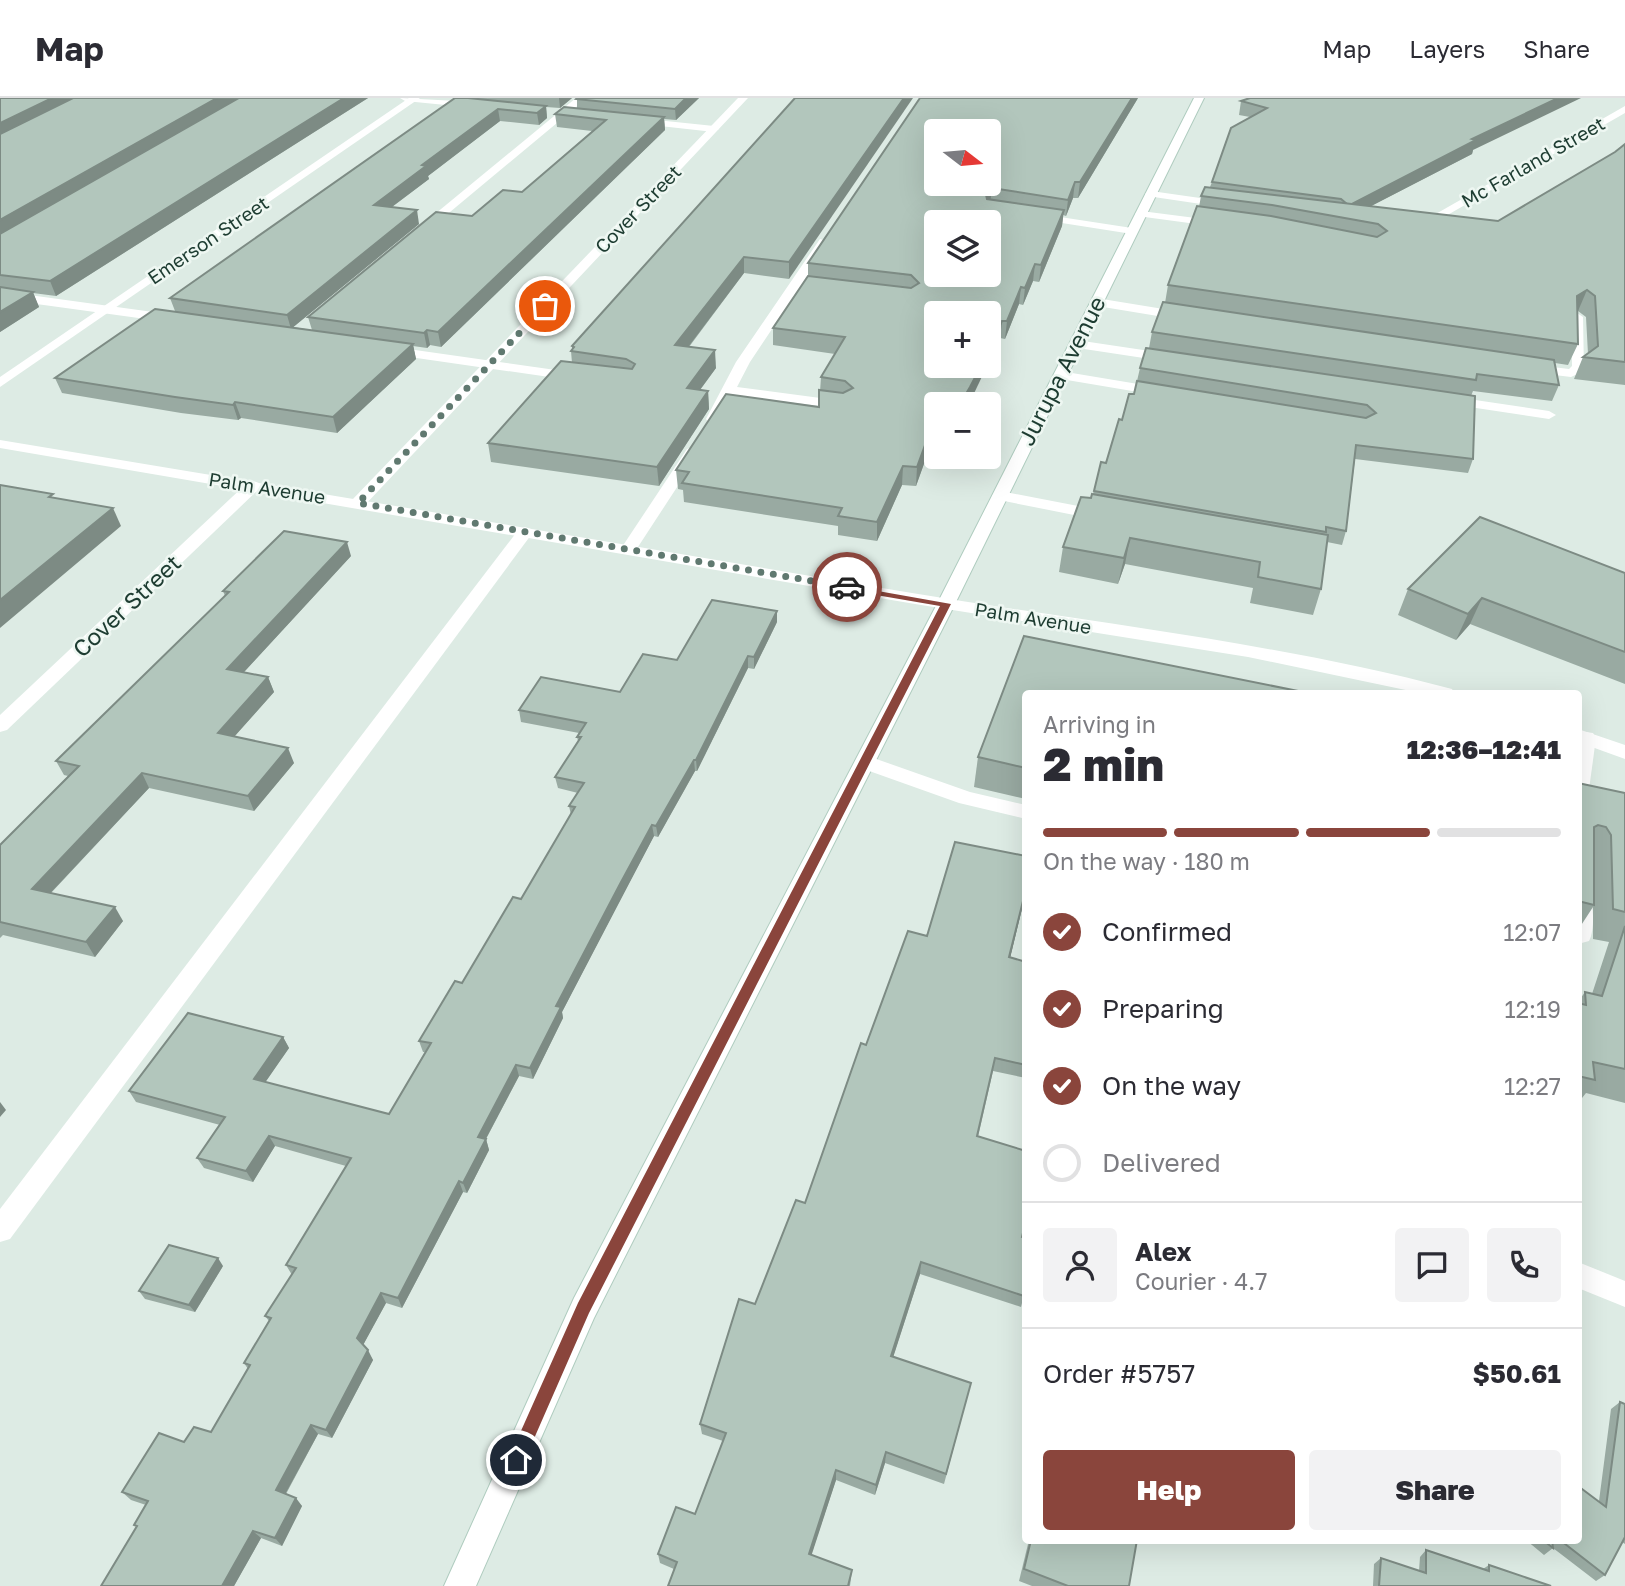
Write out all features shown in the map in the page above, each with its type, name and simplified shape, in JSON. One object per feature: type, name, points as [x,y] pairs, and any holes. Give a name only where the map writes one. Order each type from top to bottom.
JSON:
[{"type":"street","points":[[405,98],[482,105]]},
{"type":"street","name":"Emerson Street","points":[[0,383],[415,98]]},
{"type":"street","points":[[408,242],[582,98]]},
{"type":"street","name":"Cover Street","points":[[358,503],[743,98]]},
{"type":"street","name":"Jurupa Avenue","points":[[460,1586],[584,1308],[946,604],[1199,98]]},
{"type":"street","name":"Mc Farland Street","points":[[1440,215],[1625,109]]},
{"type":"street","points":[[550,112],[578,115]]},
{"type":"street","points":[[632,120],[714,129]]},
{"type":"street","points":[[1151,194],[1240,207]]},
{"type":"street","points":[[1016,214],[1132,231]]},
{"type":"street","points":[[1141,214],[1230,225]]},
{"type":"street","points":[[628,550],[701,437],[743,362],[801,285],[832,230]]},
{"type":"street","points":[[0,295],[187,321]]},
{"type":"street","points":[[1096,302],[1204,319]]},
{"type":"street","points":[[1516,366],[1571,373],[1579,368],[1577,317]]},
{"type":"street","points":[[1076,344],[1188,361]]},
{"type":"street","points":[[372,348],[586,378]]},
{"type":"street","points":[[1060,375],[1175,394]]},
{"type":"street","points":[[729,390],[843,405]]},
{"type":"street","points":[[1428,397],[1549,415]]},
{"type":"street","name":"Palm Avenue","points":[[0,444],[946,604],[1268,655],[1369,674],[1432,690]]},
{"type":"street","name":"Cover Street","points":[[0,726],[253,486]]},
{"type":"street","points":[[1000,496],[1118,519]]},
{"type":"street","points":[[0,1230],[525,532]]},
{"type":"street","points":[[1582,736],[1625,752]]},
{"type":"street","points":[[865,762],[966,798],[1022,811]]},
{"type":"street","points":[[1582,1277],[1625,1294]]},
{"type":"building","points":[[0,98],[52,98],[0,123]]},
{"type":"building","points":[[73,98],[217,98],[0,220],[0,134]]},
{"type":"building","points":[[239,98],[344,98],[50,281],[0,275],[0,234]]},
{"type":"building","points":[[455,98],[546,106],[537,113],[498,109],[422,165],[426,166],[374,205],[417,210],[287,315],[170,298]]},
{"type":"building","points":[[577,98],[686,98],[675,109]]},
{"type":"building","points":[[795,98],[904,98],[789,262],[744,257],[675,345],[715,350],[687,388],[708,391],[657,467],[488,443],[561,361],[632,369],[635,364],[626,359],[571,351],[574,347],[572,346]]},
{"type":"building","points":[[920,98],[1132,98],[1080,182],[1075,182],[1068,200],[1001,189],[1001,119],[924,119],[924,196],[986,196],[987,199],[1064,210],[1041,265],[1035,264],[1025,288],[1021,287],[1007,321],[1001,323],[1001,301],[924,301],[924,378],[975,378],[967,392],[924,392],[924,448],[917,467],[903,466],[877,522],[838,516],[842,508],[682,483],[689,472],[676,470],[726,394],[819,407],[819,390],[843,393],[853,388],[845,381],[821,377],[845,337],[773,328],[808,276],[911,288],[919,283],[911,275],[808,263]]},
{"type":"building","points":[[1250,98],[1558,98],[1472,139],[1476,140],[1352,204],[1347,204],[1341,199],[1212,182],[1231,128],[1267,108],[1241,101]]},
{"type":"building","points":[[564,107],[664,117],[438,332],[427,330],[424,333],[308,317],[436,212],[472,216],[503,190],[522,192],[606,120],[555,114]]},
{"type":"building","points":[[1625,144],[1625,362],[1583,357],[1598,346],[1595,296],[1587,290],[1577,296],[1578,344],[1168,285],[1197,206],[1271,216],[1377,237],[1387,231],[1378,224],[1272,205],[1201,196],[1205,187],[1498,221]]},
{"type":"building","points":[[0,287],[33,292],[0,312]]},
{"type":"building","points":[[1163,302],[1554,360],[1559,385],[1477,374],[1476,380],[1152,332]]},
{"type":"building","points":[[155,309],[413,344],[333,417],[235,402],[233,405],[175,397],[55,378]]},
{"type":"building","points":[[1146,348],[1475,396],[1473,459],[1356,445],[1346,531],[1326,527],[1326,532],[1094,491],[1101,462],[1106,463],[1119,419],[1122,420],[1129,394],[1134,394],[1137,381],[1366,418],[1376,413],[1367,405],[1140,368]]},
{"type":"building","points":[[0,485],[53,494],[49,497],[113,508],[0,600]]},
{"type":"building","points":[[1092,494],[1328,535],[1321,589],[1258,577],[1260,562],[1130,538],[1124,558],[1063,547],[1081,497],[1091,498]]},
{"type":"building","points":[[1480,517],[1625,573],[1625,652],[1482,598],[1468,614],[1408,589]]},
{"type":"building","points":[[284,531],[347,542],[227,669],[268,677],[218,733],[288,748],[248,796],[142,773],[32,889],[115,907],[86,942],[0,922],[0,845],[79,766],[56,761],[229,592],[223,591]]},
{"type":"building","points":[[712,600],[777,611],[754,657],[748,656],[696,760],[656,826],[652,825],[620,884],[556,1006],[561,1007],[530,1068],[516,1065],[478,1137],[486,1139],[463,1183],[459,1181],[398,1298],[381,1293],[357,1338],[368,1350],[326,1430],[311,1425],[276,1490],[296,1498],[275,1538],[253,1531],[222,1586],[101,1586],[137,1526],[134,1525],[148,1501],[122,1492],[159,1433],[184,1442],[194,1427],[211,1432],[250,1365],[244,1363],[271,1318],[265,1316],[296,1268],[286,1265],[351,1158],[269,1136],[246,1171],[197,1158],[225,1117],[129,1091],[188,1013],[283,1037],[254,1079],[389,1114],[431,1043],[419,1041],[455,981],[462,983],[513,897],[521,899],[575,807],[569,806],[584,783],[555,777],[581,737],[577,737],[586,723],[519,710],[541,677],[620,692],[643,654],[677,660]]},
{"type":"building","points":[[1024,636],[1293,690],[1022,690],[1022,767],[978,757]]},
{"type":"building","points":[[1582,784],[1625,793],[1625,912],[1613,909],[1611,835],[1606,827],[1598,825],[1594,827],[1594,905],[1582,902]]},
{"type":"building","points":[[955,842],[1022,855],[1022,905],[1009,957],[1022,961],[1022,1064],[995,1058],[977,1136],[1022,1150],[1022,1295],[921,1262],[891,1356],[971,1383],[946,1474],[886,1452],[876,1485],[836,1470],[809,1554],[852,1570],[848,1586],[668,1586],[677,1562],[658,1554],[676,1507],[695,1514],[726,1433],[700,1424],[739,1299],[755,1304],[796,1200],[805,1203],[861,1043],[866,1045],[908,931],[927,936]]},
{"type":"building","points":[[1625,926],[1625,1069],[1593,1062],[1595,1080],[1582,1077],[1582,1004],[1586,1005],[1585,992],[1602,996]]},
{"type":"building","points":[[169,1245],[218,1258],[189,1305],[139,1291]]},
{"type":"building","points":[[1620,1402],[1625,1404],[1625,1537],[1605,1575],[1565,1544],[1582,1544],[1582,1489],[1606,1507]]},
{"type":"building","points":[[1030,1544],[1136,1544],[1129,1586],[1068,1586],[1024,1569]]},
{"type":"building","points":[[1426,1550],[1489,1571],[1489,1565],[1551,1586],[1379,1586],[1381,1558],[1426,1573]]},
{"type":"way so far","points":[[545,306],[358,503],[847,587]]},
{"type":"route","points":[[516,1460],[584,1308],[946,604],[847,587]]}]
